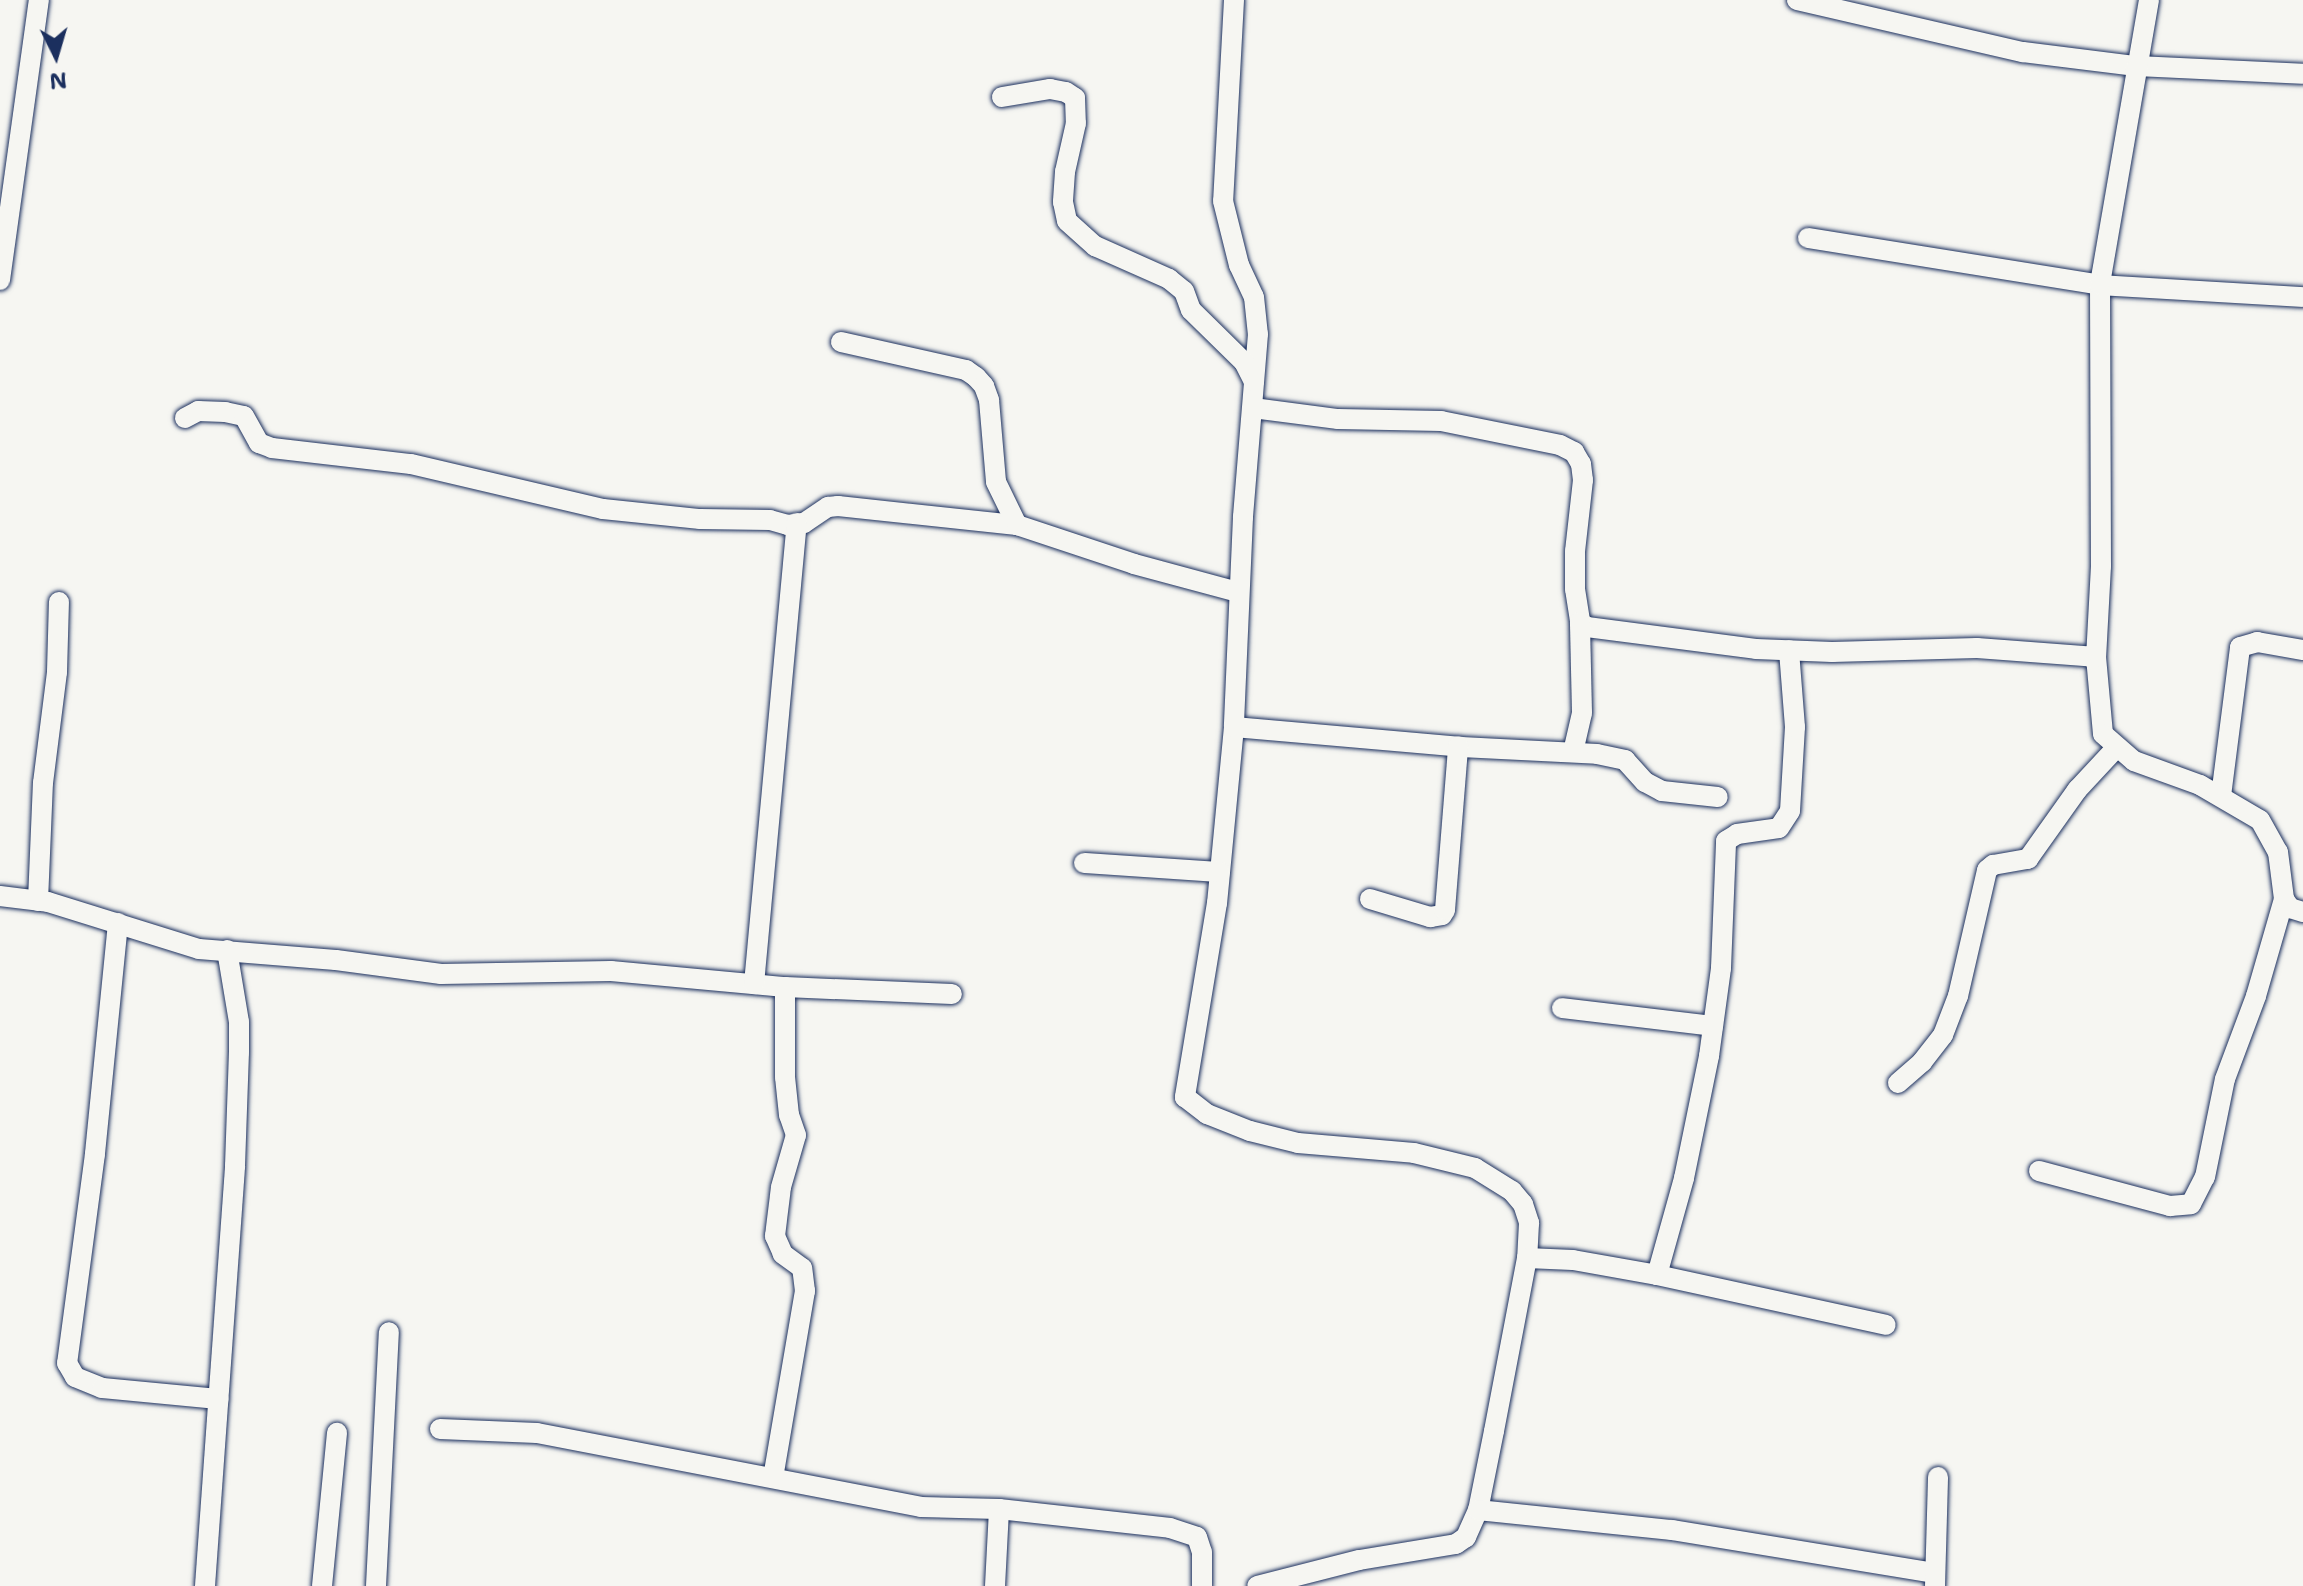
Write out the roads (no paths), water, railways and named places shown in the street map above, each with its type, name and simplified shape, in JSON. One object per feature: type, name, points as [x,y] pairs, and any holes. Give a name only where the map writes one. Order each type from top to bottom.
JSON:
[{"type":"street","points":[[0,280],[39,0]]},
{"type":"street","points":[[1234,0],[1223,201],[1239,265],[1258,313],[1255,386],[1238,592],[1234,727],[1220,872],[1185,1097],[1207,1114],[1250,1131],[1298,1143],[1414,1153],[1492,1176],[1523,1204],[1529,1223],[1527,1258],[1478,1510],[1466,1537],[1456,1544],[1347,1563],[1257,1586]]},
{"type":"street","points":[[1797,0],[2023,52],[2136,66],[2303,74]]},
{"type":"street","points":[[2039,1171],[2157,1203],[2181,1207],[2191,1204],[2205,1177],[2225,1079],[2256,996],[2284,899],[2278,852],[2260,820],[2221,796],[2134,761],[2103,734],[2096,657],[2101,566],[2100,285],[2149,0]]},
{"type":"street","points":[[1002,97],[1050,89],[1066,92],[1075,98],[1076,123],[1065,172],[1063,202],[1067,221],[1095,246],[1169,279],[1184,291],[1191,310],[1244,362],[1255,386]]},
{"type":"street","points":[[1808,238],[2100,285],[2303,297]]},
{"type":"street","points":[[841,342],[966,370],[976,377],[984,386],[989,400],[996,482],[1017,525]]},
{"type":"street","points":[[1253,408],[1338,419],[1441,421],[1560,445],[1574,452],[1581,464],[1583,480],[1575,551],[1582,713],[1573,752]]},
{"type":"street","points":[[185,418],[198,411],[244,416],[259,443],[272,448],[411,464],[603,509],[804,523],[828,507],[838,506],[1017,525],[1134,564],[1238,592]]},
{"type":"street","points":[[754,984],[797,523]]},
{"type":"street","points":[[38,901],[44,771],[57,672],[59,602]]},
{"type":"street","points":[[1580,622],[1587,627],[1615,632],[1789,650],[1935,651],[1977,648],[2096,657]]},
{"type":"street","points":[[2221,796],[2240,647],[2257,642],[2303,650]]},
{"type":"street","points":[[1657,1275],[1696,1129],[1713,1026],[1721,968],[1726,841],[1737,834],[1779,828],[1790,811],[1795,727],[1789,650]]},
{"type":"street","points":[[1234,727],[1458,747],[1573,752],[1625,760],[1645,782],[1662,791],[1718,797]]},
{"type":"street","points":[[1370,899],[1430,917],[1442,915],[1445,910],[1458,747]]},
{"type":"street","points":[[1898,1083],[1922,1062],[1943,1035],[1958,996],[1987,870],[2003,862],[2028,859],[2077,790],[2116,748]]},
{"type":"street","points":[[1084,863],[1220,872]]},
{"type":"street","points":[[0,896],[38,901],[199,949],[441,974],[611,971],[785,987],[952,994]]},
{"type":"street","points":[[2284,899],[2290,908],[2303,912]]},
{"type":"street","points":[[118,923],[95,1154],[67,1363],[75,1377],[102,1388],[218,1399]]},
{"type":"street","points":[[205,1586],[239,1052],[239,1022],[227,950]]},
{"type":"street","points":[[773,1478],[805,1291],[802,1268],[783,1254],[775,1236],[781,1187],[796,1135],[789,1115],[785,1077],[785,987]]},
{"type":"street","points":[[1562,1008],[1713,1026]]},
{"type":"street","points":[[1527,1258],[1573,1260],[1657,1275],[1886,1325]]},
{"type":"street","points":[[376,1586],[389,1332]]},
{"type":"street","points":[[440,1429],[537,1433],[908,1506],[999,1509],[1141,1523],[1189,1532],[1200,1544],[1202,1586]]},
{"type":"street","points":[[322,1586],[337,1433]]},
{"type":"street","points":[[1478,1510],[1672,1530],[1935,1579],[1938,1477]]},
{"type":"street","points":[[995,1586],[999,1509]]}]
